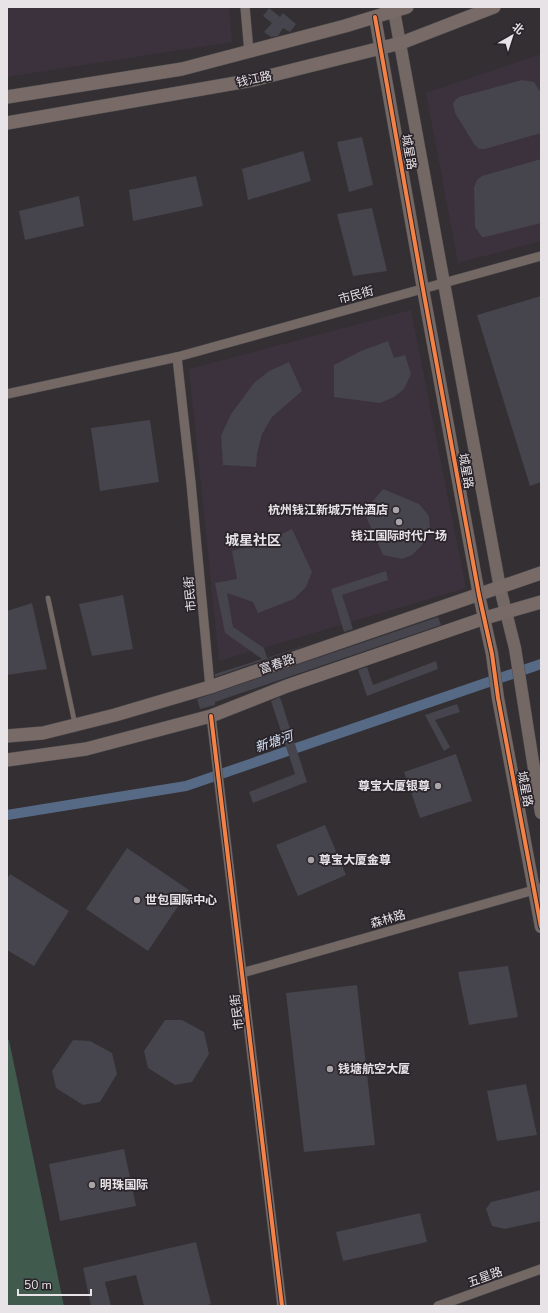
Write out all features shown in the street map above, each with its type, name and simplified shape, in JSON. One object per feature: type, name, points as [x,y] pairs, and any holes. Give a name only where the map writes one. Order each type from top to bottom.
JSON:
[{"type":"main road","points":[[7,97],[182,69],[249,52],[408,7]]},
{"type":"main road","name":"钱江路","points":[[7,123],[253,80],[401,43],[494,7]]},
{"type":"main road","name":"富春路","points":[[7,736],[42,733],[210,687],[541,573]]},
{"type":"main road","name":"富春路","points":[[7,760],[86,749],[210,716],[287,686],[484,618],[541,602]]},
{"type":"street","points":[[244,7],[249,52]]},
{"type":"street","name":"城星路","points":[[394,11],[500,588],[515,648],[541,813]]},
{"type":"street","name":"城星路","points":[[375,17],[479,595],[492,654],[498,698],[538,889],[541,927]]},
{"type":"street","name":"市民街","points":[[7,394],[177,356],[541,256]]},
{"type":"street","name":"市民街","points":[[177,356],[191,482],[210,687]]},
{"type":"street","name":"市民街","points":[[210,716],[282,1306]]},
{"type":"street","name":"森林路","points":[[242,974],[538,889]]},
{"type":"street","name":"五星路","points":[[438,1306],[541,1269]]},
{"type":"lane","points":[[48,598],[75,725]]},
{"type":"shaded area","points":[[7,7],[229,7],[232,42],[7,77]]},
{"type":"shaded area","points":[[541,54],[541,241],[458,263],[426,93]]},
{"type":"shaded area","name":"钱江国际时代广场","points":[[411,310],[466,588],[219,661],[189,369]]},
{"type":"green space","points":[[7,1040],[9,1040],[64,1306],[7,1306]]},
{"type":"building","points":[[269,8],[280,17],[283,13],[296,24],[290,32],[283,28],[278,36],[271,37],[264,32],[272,23],[263,16]]},
{"type":"building","points":[[522,80],[534,82],[541,93],[541,133],[485,149],[479,149],[474,144],[455,113],[453,104],[455,100],[459,97]]},
{"type":"building","points":[[362,137],[373,185],[349,192],[337,142]]},
{"type":"building","points":[[303,151],[311,181],[248,200],[242,169]]},
{"type":"building","points":[[541,159],[541,223],[482,237],[475,227],[474,187],[477,180],[482,176]]},
{"type":"building","points":[[196,176],[203,206],[133,221],[129,190]]},
{"type":"building","points":[[79,196],[84,226],[25,240],[19,211]]},
{"type":"building","points":[[372,208],[387,271],[353,276],[337,214]]},
{"type":"building","points":[[541,296],[541,482],[530,486],[477,315]]},
{"type":"building","points":[[388,341],[394,358],[405,355],[411,374],[404,389],[394,397],[380,403],[334,397],[334,365],[361,351]]},
{"type":"building","points":[[289,362],[302,391],[272,417],[262,434],[257,454],[256,467],[223,465],[221,436],[231,414],[254,383],[269,371]]},
{"type":"building","points":[[150,420],[159,482],[100,491],[91,428]]},
{"type":"building","name":"钱江国际时代广场","points":[[383,489],[419,504],[429,516],[430,529],[422,545],[412,555],[402,559],[383,555],[364,512]]},
{"type":"building","points":[[292,529],[312,572],[306,587],[294,599],[258,613],[253,602],[227,593],[233,627],[264,648],[267,658],[319,641],[215,677],[215,674],[262,659],[225,633],[215,583],[237,579],[232,551],[265,542]]},
{"type":"building","points":[[386,571],[388,580],[342,595],[353,629],[344,632],[331,589]]},
{"type":"building","points":[[123,595],[133,649],[92,656],[79,604]]},
{"type":"building","points":[[32,603],[47,669],[7,675],[7,611]]},
{"type":"building","points":[[438,617],[441,625],[215,702],[215,705],[200,709],[197,699]]},
{"type":"building","points":[[436,661],[438,669],[367,696],[358,670],[367,667],[373,685]]},
{"type":"building","points":[[280,697],[307,782],[253,803],[249,792],[295,774],[271,701]]},
{"type":"building","points":[[457,704],[460,712],[435,720],[450,747],[444,751],[425,715]]},
{"type":"building","name":"尊宝大厦银尊","points":[[456,754],[472,801],[420,818],[404,772]]},
{"type":"building","name":"尊宝大厦金尊","points":[[325,825],[346,875],[298,896],[276,845]]},
{"type":"building","name":"世包国际中心","points":[[127,848],[189,890],[148,951],[86,909]]},
{"type":"building","points":[[10,874],[69,911],[34,966],[7,950],[7,879]]},
{"type":"building","points":[[508,966],[518,1017],[469,1025],[458,972]]},
{"type":"building","name":"钱塘航空大厦","points":[[357,985],[375,1145],[304,1152],[286,993]]},
{"type":"building","points":[[165,1020],[182,1020],[204,1032],[209,1054],[192,1082],[175,1085],[148,1068],[144,1051]]},
{"type":"building","points":[[73,1040],[90,1041],[112,1053],[117,1074],[100,1102],[83,1105],[56,1088],[52,1071]]},
{"type":"building","points":[[526,1084],[537,1135],[497,1141],[487,1091]]},
{"type":"building","name":"明珠国际","points":[[124,1149],[136,1206],[60,1221],[49,1164]]},
{"type":"building","points":[[541,1190],[541,1221],[505,1229],[492,1226],[486,1209],[491,1202]]},
{"type":"building","points":[[420,1213],[427,1242],[343,1261],[336,1232]]},
{"type":"building","points":[[196,1242],[211,1304],[204,1306],[144,1306],[136,1275],[105,1282],[111,1306],[91,1306],[83,1268]]},
{"type":"waterway","name":"新塘河","points":[[7,815],[186,786],[541,664]]},
{"type":"cycle path","points":[[375,17],[423,289],[479,595],[492,654],[498,698],[541,927]]},
{"type":"cycle path","points":[[211,716],[282,1306]]},
{"type":"place","name":"杭州钱江新城万怡酒店","points":[[396,510]]},
{"type":"place","name":"钱江国际时代广场","points":[[399,522]]},
{"type":"place","name":"尊宝大厦银尊","points":[[438,786]]},
{"type":"place","name":"尊宝大厦金尊","points":[[311,860]]},
{"type":"place","name":"世包国际中心","points":[[137,900]]},
{"type":"place","name":"钱塘航空大厦","points":[[330,1069]]},
{"type":"place","name":"明珠国际","points":[[92,1185]]},
{"type":"district","name":"城星社区","points":[[253,540]]}]
